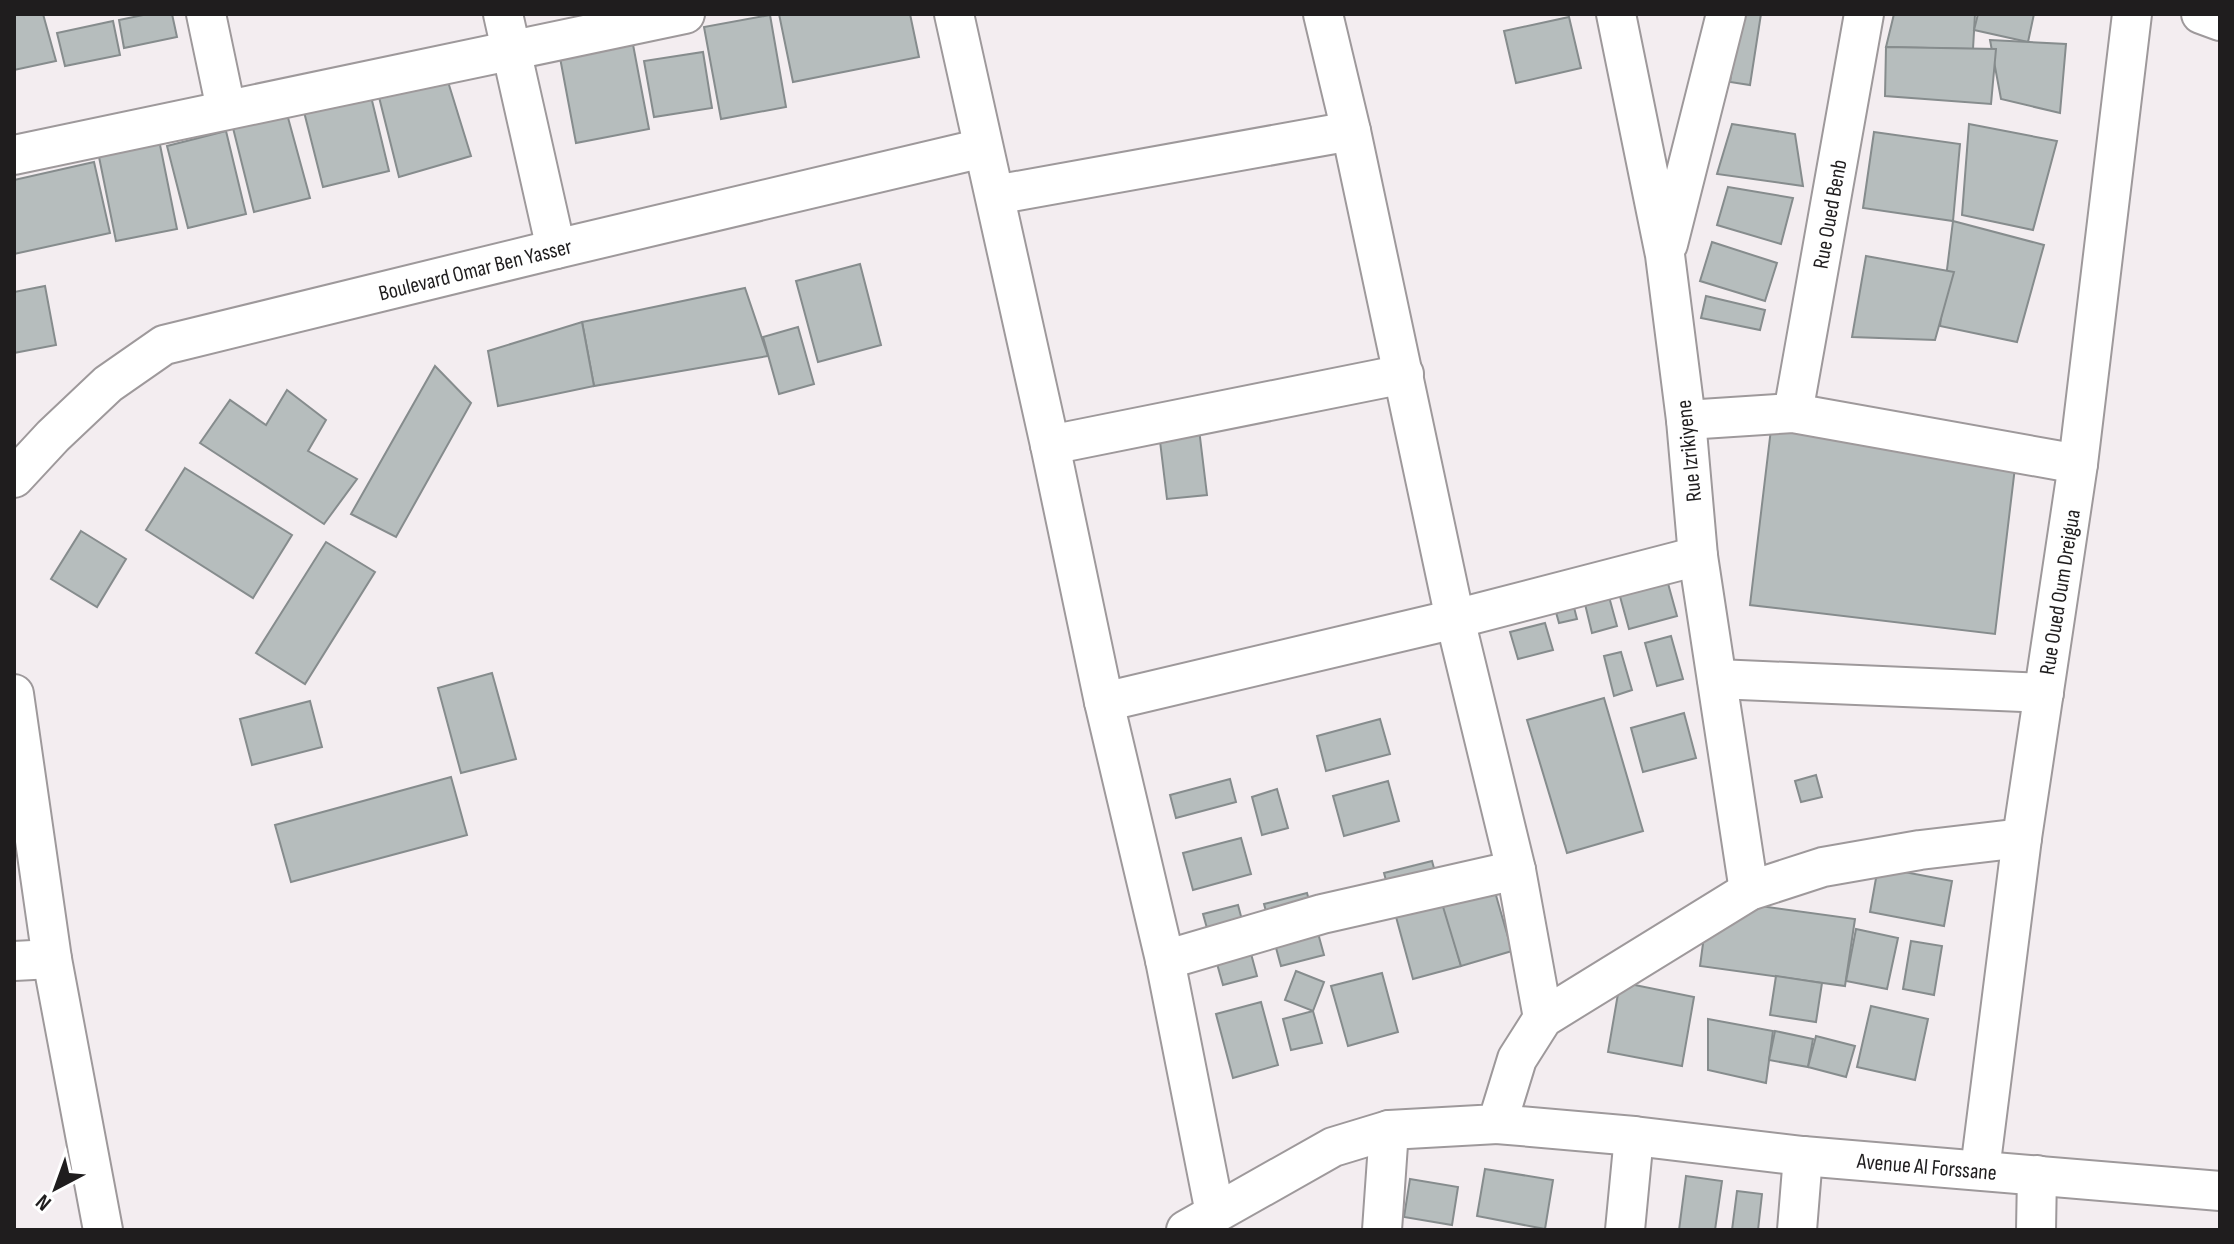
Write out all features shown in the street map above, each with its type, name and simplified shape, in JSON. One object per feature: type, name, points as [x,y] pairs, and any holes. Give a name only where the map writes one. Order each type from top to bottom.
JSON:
[{"type":"street","points":[[206,14],[226,109]]},
{"type":"street","points":[[503,14],[556,249]]},
{"type":"street","points":[[14,155],[685,14]]},
{"type":"street","points":[[954,14],[1104,702],[1165,960],[1201,1221]]},
{"type":"street","points":[[1323,14],[1351,131],[1455,619],[1516,870],[1543,1018]]},
{"type":"street","name":"Rue Izrikiyene","points":[[1616,14],[1665,255],[1686,420],[1698,556],[1749,891]]},
{"type":"street","points":[[1665,255],[1726,14]]},
{"type":"street","name":"Rue Oued Benb","points":[[1793,413],[1864,14]]},
{"type":"street","name":"Rue Oued Oum Dreigua","points":[[1980,1170],[2022,838],[2078,464],[2132,14]]},
{"type":"street","points":[[2201,14],[2220,21]]},
{"type":"street","points":[[995,195],[1351,131]]},
{"type":"street","name":"Boulevard Omar Ben Yasser","points":[[14,478],[108,384],[164,345],[983,148]]},
{"type":"street","points":[[1050,445],[1404,374]]},
{"type":"street","points":[[1686,420],[1793,413],[2078,464]]},
{"type":"street","points":[[1104,702],[1455,619],[1698,556]]},
{"type":"street","points":[[1717,679],[2044,693]]},
{"type":"street","points":[[14,694],[52,959],[103,1230]]},
{"type":"street","points":[[1497,1124],[1517,1059],[1543,1018],[1749,891],[1823,867],[1920,850],[2022,838]]},
{"type":"street","points":[[1165,960],[1322,914],[1516,870]]},
{"type":"street","points":[[14,961],[52,959]]},
{"type":"street","name":"Avenue Al Forssane","points":[[1201,1221],[1333,1147],[1389,1130],[1497,1124],[1803,1156],[2220,1191]]},
{"type":"street","points":[[1382,1230],[1389,1130]]},
{"type":"street","points":[[1625,1230],[1634,1136]]},
{"type":"street","points":[[1797,1230],[1803,1156]]},
{"type":"street","points":[[2036,1230],[2037,1175]]},
{"type":"building","points":[[14,14],[43,14],[56,61],[14,70]]},
{"type":"building","points":[[148,14],[172,14],[177,37],[124,48],[119,20]]},
{"type":"building","points":[[779,14],[910,14],[919,57],[793,82]]},
{"type":"building","points":[[1740,14],[1761,14],[1750,85],[1730,82]]},
{"type":"building","points":[[1894,14],[1975,14],[1973,49],[1886,47]]},
{"type":"building","points":[[1978,14],[2034,14],[2028,42],[1974,30]]},
{"type":"building","points":[[770,15],[786,107],[721,119],[704,27]]},
{"type":"building","points":[[1569,17],[1581,68],[1516,83],[1504,31]]},
{"type":"building","points":[[113,21],[120,55],[65,66],[57,33]]},
{"type":"building","points":[[631,34],[649,129],[576,143],[558,47]]},
{"type":"building","points":[[1990,40],[2066,44],[2060,113],[2001,99]]},
{"type":"building","points":[[1886,47],[1996,49],[1991,104],[1885,96]]},
{"type":"building","points":[[703,52],[712,108],[654,117],[644,61]]},
{"type":"building","points":[[445,72],[471,156],[399,177],[379,97]]},
{"type":"building","points":[[368,84],[389,171],[323,187],[301,100]]},
{"type":"building","points":[[287,114],[310,198],[254,212],[233,128]]},
{"type":"building","points":[[1732,124],[1795,134],[1803,186],[1717,174]]},
{"type":"building","points":[[1969,124],[2057,141],[2033,230],[1962,215]]},
{"type":"building","points":[[157,130],[177,229],[116,241],[96,142]]},
{"type":"building","points":[[226,131],[246,214],[188,228],[167,146]]},
{"type":"building","points":[[1874,132],[1960,144],[1953,221],[1863,208]]},
{"type":"building","points":[[94,162],[110,233],[14,254],[14,180]]},
{"type":"building","points":[[1728,187],[1793,198],[1781,244],[1717,225]]},
{"type":"building","points":[[1953,221],[2044,245],[2017,342],[1940,326]]},
{"type":"building","points":[[1712,242],[1777,263],[1765,301],[1700,281]]},
{"type":"building","points":[[1866,256],[1954,272],[1935,340],[1852,337]]},
{"type":"building","points":[[860,264],[881,345],[818,362],[796,281]]},
{"type":"building","points":[[45,286],[56,345],[14,353],[14,292]]},
{"type":"building","points":[[745,288],[768,356],[594,386],[582,322]]},
{"type":"building","points":[[1706,296],[1765,310],[1760,330],[1701,318]]},
{"type":"building","points":[[582,322],[594,386],[498,406],[488,351]]},
{"type":"building","points":[[798,327],[814,384],[779,394],[763,337]]},
{"type":"building","points":[[435,366],[471,403],[396,537],[351,514]]},
{"type":"building","points":[[287,390],[326,420],[308,451],[357,479],[324,524],[200,443],[230,400],[266,425]]},
{"type":"building","points":[[1199,429],[1207,495],[1167,499],[1159,433]]},
{"type":"building","points":[[1771,429],[2016,459],[1995,634],[1750,605]]},
{"type":"building","points":[[185,468],[292,535],[253,598],[146,530]]},
{"type":"building","points":[[81,531],[126,559],[97,607],[51,579]]},
{"type":"building","points":[[326,542],[375,572],[305,684],[256,653]]},
{"type":"building","points":[[1664,569],[1677,616],[1629,629],[1616,582]]},
{"type":"building","points":[[1570,592],[1577,619],[1559,623],[1552,598]]},
{"type":"building","points":[[1608,593],[1617,626],[1592,633],[1584,600]]},
{"type":"building","points":[[1545,623],[1553,650],[1518,659],[1510,632]]},
{"type":"building","points":[[1671,636],[1683,679],[1657,686],[1645,643]]},
{"type":"building","points":[[1621,652],[1632,690],[1614,696],[1604,656]]},
{"type":"building","points":[[492,673],[516,759],[461,773],[438,688]]},
{"type":"building","points":[[1604,698],[1643,831],[1567,853],[1527,720]]},
{"type":"building","points":[[310,701],[322,747],[252,765],[240,719]]},
{"type":"building","points":[[1684,713],[1696,758],[1643,772],[1631,728]]},
{"type":"building","points":[[1380,719],[1390,754],[1326,771],[1317,736]]},
{"type":"building","points":[[1816,775],[1822,797],[1801,802],[1795,781]]},
{"type":"building","points":[[451,777],[467,835],[291,882],[275,825]]},
{"type":"building","points":[[1230,779],[1236,802],[1176,818],[1170,795]]},
{"type":"building","points":[[1388,781],[1399,821],[1344,836],[1333,796]]},
{"type":"building","points":[[1277,789],[1288,828],[1262,835],[1252,797]]},
{"type":"building","points":[[1241,838],[1251,874],[1193,890],[1183,853]]},
{"type":"building","points":[[1432,861],[1461,966],[1413,979],[1384,873]]},
{"type":"building","points":[[1878,867],[1952,881],[1944,926],[1870,912]]},
{"type":"building","points":[[1489,871],[1512,951],[1461,966],[1437,887]]},
{"type":"building","points":[[1307,893],[1324,955],[1281,966],[1264,904]]},
{"type":"building","points":[[1709,899],[1855,919],[1845,986],[1700,966]]},
{"type":"building","points":[[1238,905],[1257,976],[1223,985],[1203,914]]},
{"type":"building","points":[[1856,929],[1898,938],[1887,989],[1846,981]]},
{"type":"building","points":[[1911,941],[1942,946],[1934,995],[1903,989]]},
{"type":"building","points":[[1296,971],[1324,982],[1313,1011],[1285,1000]]},
{"type":"building","points":[[1382,973],[1398,1032],[1348,1046],[1331,986]]},
{"type":"building","points":[[1776,976],[1822,983],[1816,1022],[1770,1015]]},
{"type":"building","points":[[1620,982],[1694,997],[1682,1066],[1608,1052]]},
{"type":"building","points":[[1261,1002],[1278,1065],[1233,1078],[1216,1014]]},
{"type":"building","points":[[1871,1006],[1928,1019],[1915,1080],[1857,1067]]},
{"type":"building","points":[[1313,1011],[1322,1043],[1291,1050],[1283,1019]]},
{"type":"building","points":[[1708,1019],[1773,1031],[1766,1083],[1708,1070]]},
{"type":"building","points":[[1775,1031],[1813,1039],[1808,1067],[1769,1060]]},
{"type":"building","points":[[1816,1036],[1855,1046],[1846,1077],[1808,1067]]},
{"type":"building","points":[[1485,1169],[1553,1180],[1545,1229],[1477,1216]]},
{"type":"building","points":[[1686,1176],[1722,1181],[1715,1230],[1679,1230]]},
{"type":"building","points":[[1410,1179],[1458,1187],[1452,1225],[1404,1217]]},
{"type":"building","points":[[1737,1191],[1762,1194],[1758,1230],[1732,1230]]}]
